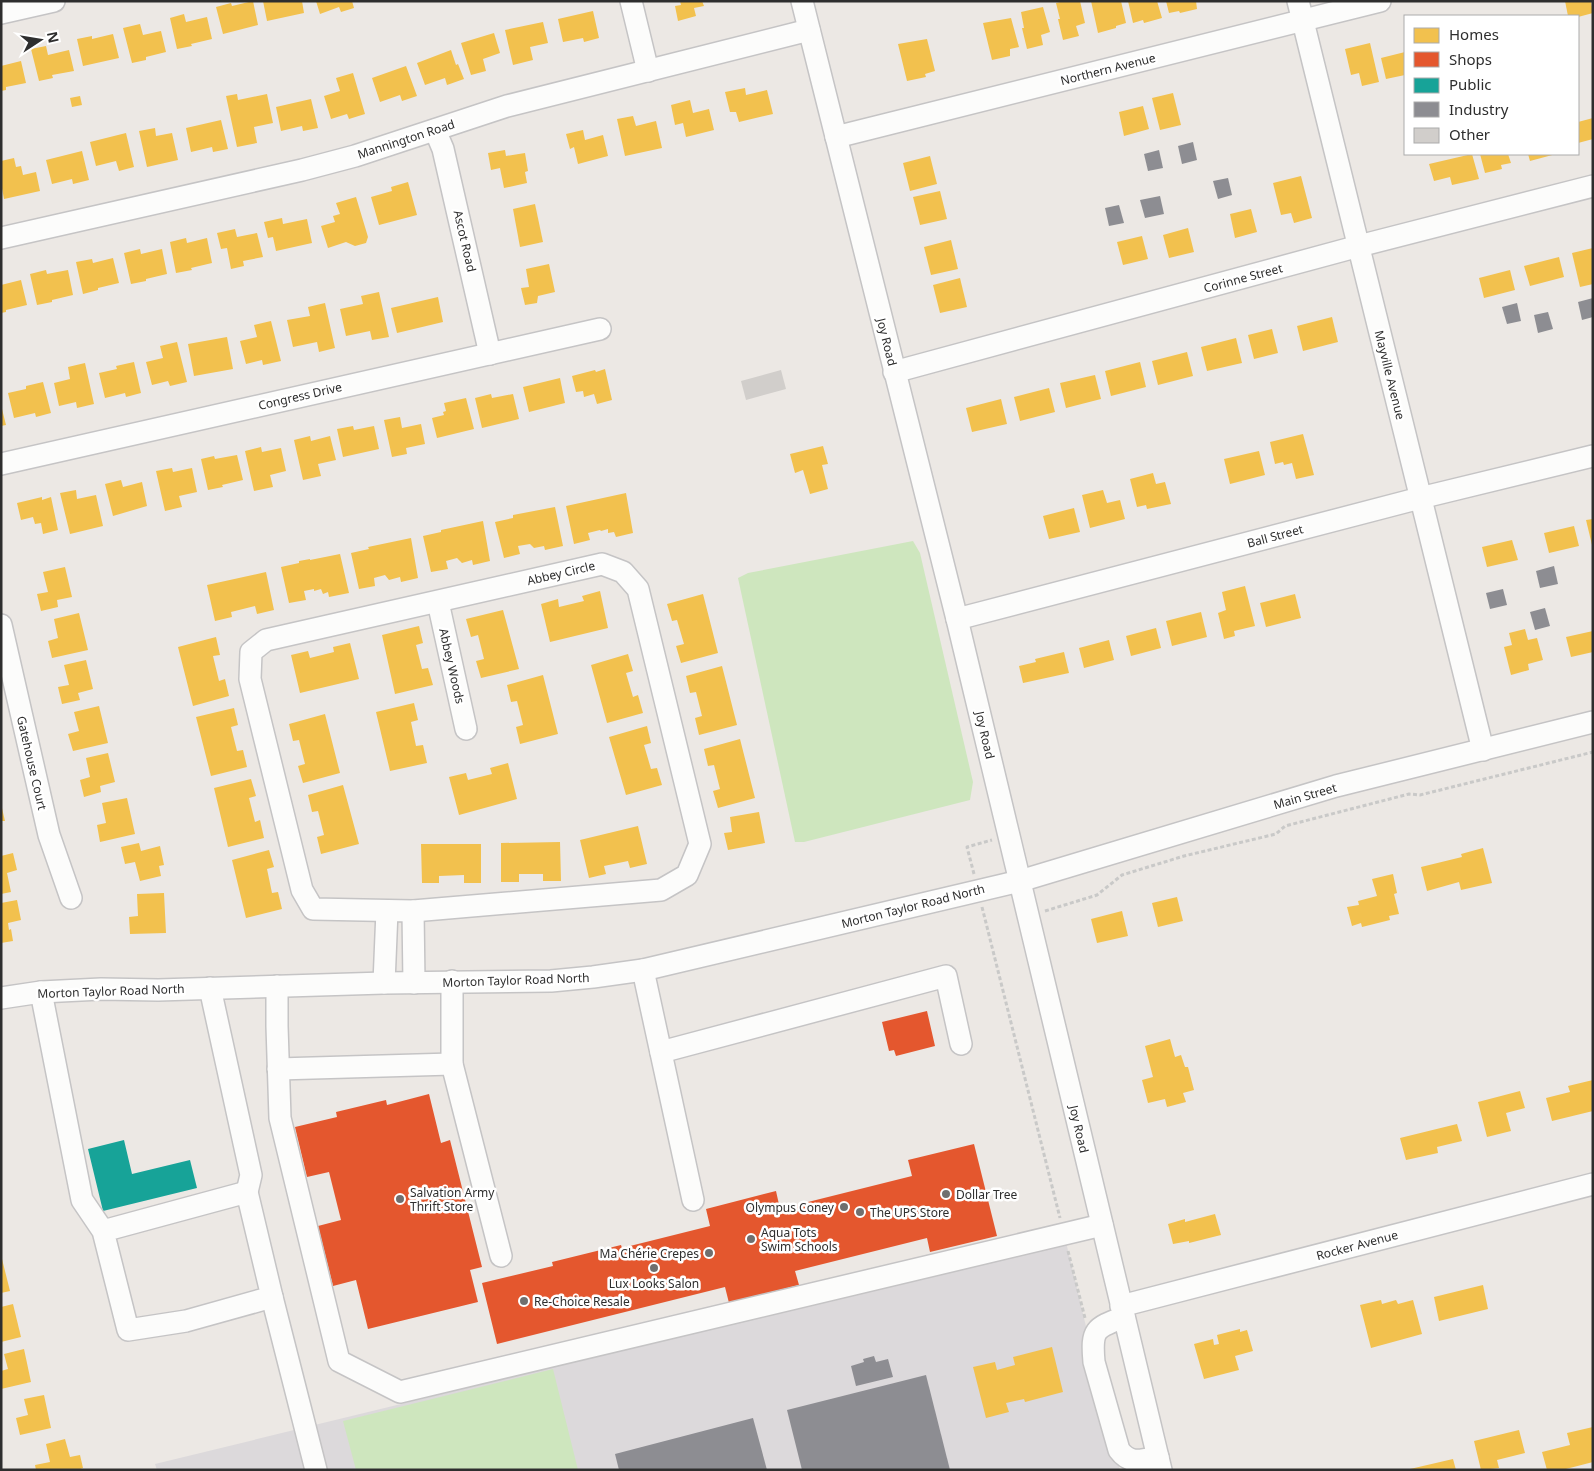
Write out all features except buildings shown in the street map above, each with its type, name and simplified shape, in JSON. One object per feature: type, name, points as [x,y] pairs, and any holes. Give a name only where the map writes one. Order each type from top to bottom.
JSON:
[{"type":"street","points":[[1,13],[54,1]]},
{"type":"street","points":[[631,1],[648,71]]},
{"type":"street","name":"Joy Road","points":[[802,1],[957,618],[1160,1464]]},
{"type":"street","name":"Northern Avenue","points":[[836,137],[1300,11],[1380,1]]},
{"type":"street","name":"Mayville Avenue","points":[[1300,11],[1483,750]]},
{"type":"street","name":"Mannington Road","points":[[1,238],[302,170],[355,156],[506,106],[809,30]]},
{"type":"street","name":"Ascot Road","points":[[435,130],[443,149],[490,354]]},
{"type":"street","name":"Corinne Street","points":[[894,372],[1358,246],[1593,186]]},
{"type":"street","name":"Congress Drive","points":[[1,464],[600,328]]},
{"type":"street","name":"Ball Street","points":[[957,618],[1420,498],[1593,456]]},
{"type":"street","name":"Abbey Circle","points":[[602,564],[623,572],[638,590],[700,844],[687,875],[660,890],[413,911],[313,909],[302,890],[250,678],[251,652],[266,640],[438,602],[602,564]]},
{"type":"street","name":"Abbey Woods","points":[[438,602],[466,729]]},
{"type":"street","name":"Gatehouse Court","points":[[1,626],[49,835],[71,898]]},
{"type":"street","name":"Main Street","points":[[1020,881],[1336,786],[1593,722]]},
{"type":"street","name":"Morton Taylor Road North","points":[[1,998],[41,992],[384,983],[551,981],[593,977],[661,967],[1020,881]]},
{"type":"street","points":[[384,983],[387,911]]},
{"type":"street","points":[[413,911],[414,983]]},
{"type":"street","points":[[643,970],[693,1200]]},
{"type":"street","points":[[661,1052],[946,976],[961,1044]]},
{"type":"street","points":[[452,982],[452,1064],[501,1256]]},
{"type":"street","points":[[277,986],[280,1118],[340,1361],[400,1392],[1102,1224]]},
{"type":"street","points":[[210,988],[251,1175],[247,1192],[316,1470]]},
{"type":"street","points":[[41,992],[82,1200],[103,1231],[128,1330],[186,1321],[272,1297]]},
{"type":"street","points":[[278,1069],[452,1064]]},
{"type":"street","name":"Rocker Avenue","points":[[1160,1464],[1130,1460],[1119,1450],[1094,1362],[1094,1335],[1102,1326],[1122,1312],[1593,1184]]},
{"type":"street","points":[[103,1231],[247,1192]]},
{"type":"path","points":[[1028,917],[1097,895],[1122,875],[1184,856],[1276,834],[1285,826],[1408,794],[1420,796],[1593,752]]},
{"type":"path","points":[[970,862],[967,847],[990,840]]},
{"type":"path","points":[[982,910],[1060,1220]]},
{"type":"path","points":[[1066,1242],[1085,1319]]},
{"type":"shaded area","points":[[1066,1242],[1120,1470],[157,1470],[155,1464]]},
{"type":"green space","points":[[913,541],[920,553],[973,782],[970,800],[804,842],[795,842],[738,578],[748,573]]},
{"type":"green space","points":[[553,1369],[578,1470],[356,1470],[343,1421]]},
{"type":"place","name":"Dollar Tree","points":[[946,1194]]},
{"type":"place","name":"Salvation Army Thrift Store","points":[[400,1199]]},
{"type":"place","name":"Olympus Coney","points":[[844,1207]]},
{"type":"place","name":"The UPS Store","points":[[860,1212]]},
{"type":"place","name":"Aqua Tots Swim Schools","points":[[751,1239]]},
{"type":"place","name":"Ma Chérie Crepes","points":[[709,1253]]},
{"type":"place","name":"Lux Looks Salon","points":[[654,1268]]},
{"type":"place","name":"Re-Choice Resale","points":[[524,1301]]}]
